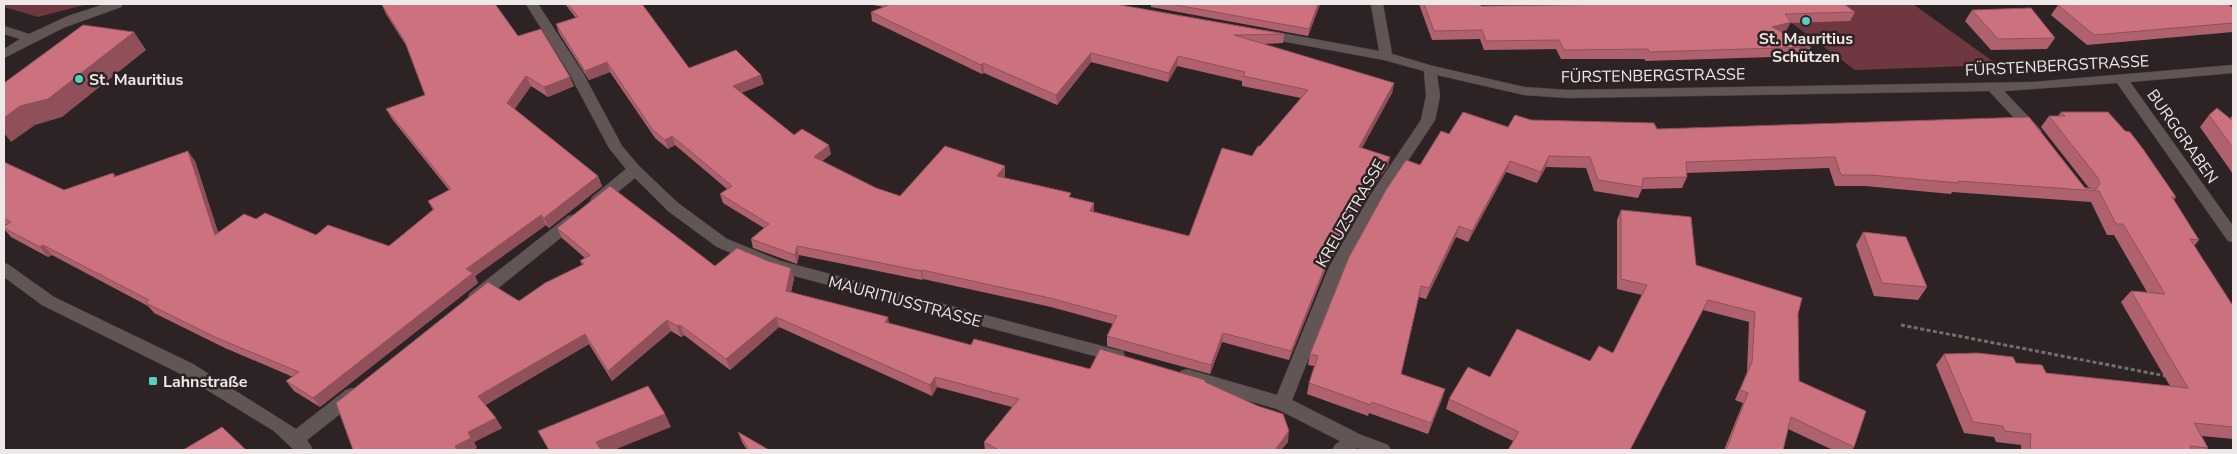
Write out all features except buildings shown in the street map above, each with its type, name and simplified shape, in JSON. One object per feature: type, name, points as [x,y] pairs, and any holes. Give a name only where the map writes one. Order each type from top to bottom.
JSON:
[{"type":"street","points":[[4,54],[29,38],[58,24],[117,4]]},
{"type":"street","name":"MAURITIUSSTRASSE","points":[[532,4],[576,73],[616,148],[635,170],[673,207],[722,242],[776,266],[1132,361]]},
{"type":"street","points":[[1377,4],[1386,56]]},
{"type":"street","points":[[4,30],[29,38]]},
{"type":"street","name":"FÜRSTENBERGSTRASSE","points":[[1253,32],[1386,56],[1430,69],[1524,91],[1568,94],[1993,87],[2122,80],[2233,70]]},
{"type":"street","name":"KREUZSTRASSE","points":[[1282,403],[1336,267],[1376,198],[1428,120],[1433,96],[1430,69]]},
{"type":"street","name":"BURGGRABEN","points":[[2122,80],[2233,237]]},
{"type":"street","points":[[1993,87],[2044,144]]},
{"type":"street","points":[[460,310],[635,170]]},
{"type":"street","points":[[4,269],[48,301],[187,369],[280,426],[300,445],[366,384]]},
{"type":"street","points":[[1169,371],[1282,403],[1348,445],[1382,450]]},
{"type":"path","points":[[1901,325],[2170,376]]},
{"type":"shaded area","points":[[4,4],[88,4],[38,17],[4,7]]},
{"type":"shaded area","points":[[1766,4],[1913,4],[1998,65],[1855,70]]},
{"type":"place","name":"St. Mauritius Schützen","points":[[1806,21]]},
{"type":"place","name":"St. Mauritius","points":[[79,79]]},
{"type":"place","name":"Lahnstraße","points":[[153,381]]}]
